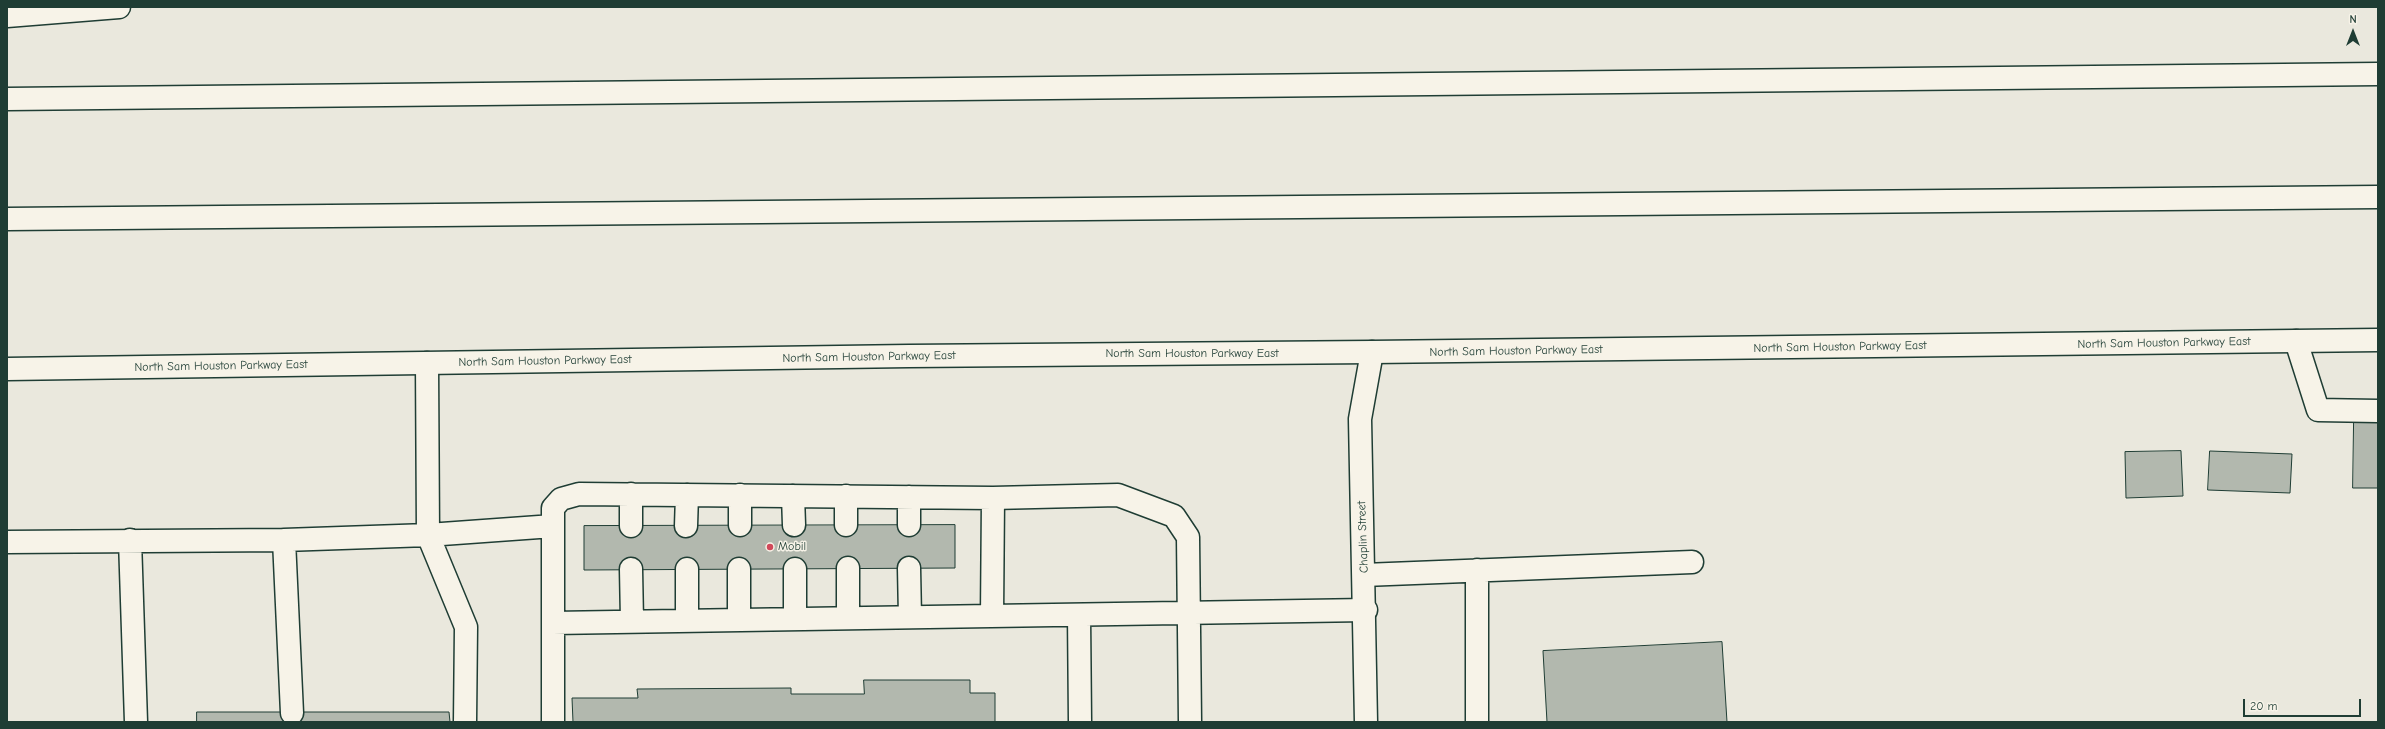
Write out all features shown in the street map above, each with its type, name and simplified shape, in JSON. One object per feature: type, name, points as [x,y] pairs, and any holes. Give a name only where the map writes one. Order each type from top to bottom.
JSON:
[{"type":"main road","points":[[7,16],[119,7]]},
{"type":"main road","points":[[7,99],[2378,74]]},
{"type":"main road","points":[[7,218],[2378,197]]},
{"type":"main road","name":"North Sam Houston Parkway East","points":[[7,370],[917,356],[2378,340]]},
{"type":"main road","points":[[2296,341],[2318,410],[2378,411]]},
{"type":"main road","name":"Chaplin Street","points":[[1366,722],[1366,610],[1360,419],[1372,352]]},
{"type":"main road","points":[[427,363],[428,535],[466,627],[465,722]]},
{"type":"main road","points":[[553,722],[552,508],[561,499],[579,494],[631,494],[994,498],[1118,495],[1174,516],[1188,537],[1190,722]]},
{"type":"main road","points":[[631,494],[631,526]]},
{"type":"main road","points":[[686,526],[687,495]]},
{"type":"main road","points":[[740,495],[740,525]]},
{"type":"main road","points":[[793,496],[794,525]]},
{"type":"main road","points":[[846,496],[846,525]]},
{"type":"main road","points":[[909,497],[909,525]]},
{"type":"main road","points":[[992,616],[994,498]]},
{"type":"main road","points":[[7,542],[284,540],[428,535],[552,526]]},
{"type":"main road","points":[[130,540],[136,722]]},
{"type":"main road","points":[[284,540],[292,713]]},
{"type":"main road","points":[[1364,575],[1692,562]]},
{"type":"main road","points":[[848,568],[848,618]]},
{"type":"main road","points":[[909,568],[910,617]]},
{"type":"main road","points":[[631,569],[632,621]]},
{"type":"main road","points":[[687,569],[687,621]]},
{"type":"main road","points":[[739,569],[739,619]]},
{"type":"main road","points":[[795,569],[795,619]]},
{"type":"main road","points":[[1477,570],[1477,722]]},
{"type":"main road","points":[[552,623],[1366,610]]},
{"type":"main road","points":[[1079,615],[1080,722]]},
{"type":"building","points":[[2354,421],[2378,421],[2378,488],[2353,488]]},
{"type":"building","points":[[2181,451],[2183,496],[2126,498],[2125,452]]},
{"type":"building","points":[[2210,451],[2292,454],[2290,493],[2208,490]]},
{"type":"building","name":"Mobil","points":[[955,525],[955,568],[584,570],[584,526]]},
{"type":"building","points":[[1722,642],[1727,722],[1547,722],[1543,651]]},
{"type":"building","points":[[864,680],[970,680],[970,693],[995,693],[995,722],[573,722],[572,698],[638,698],[637,689],[791,688],[791,694],[864,694]]},
{"type":"building","points":[[197,712],[449,712],[450,722],[197,722]]},
{"type":"place","name":"Mobil","points":[[770,547]]}]
